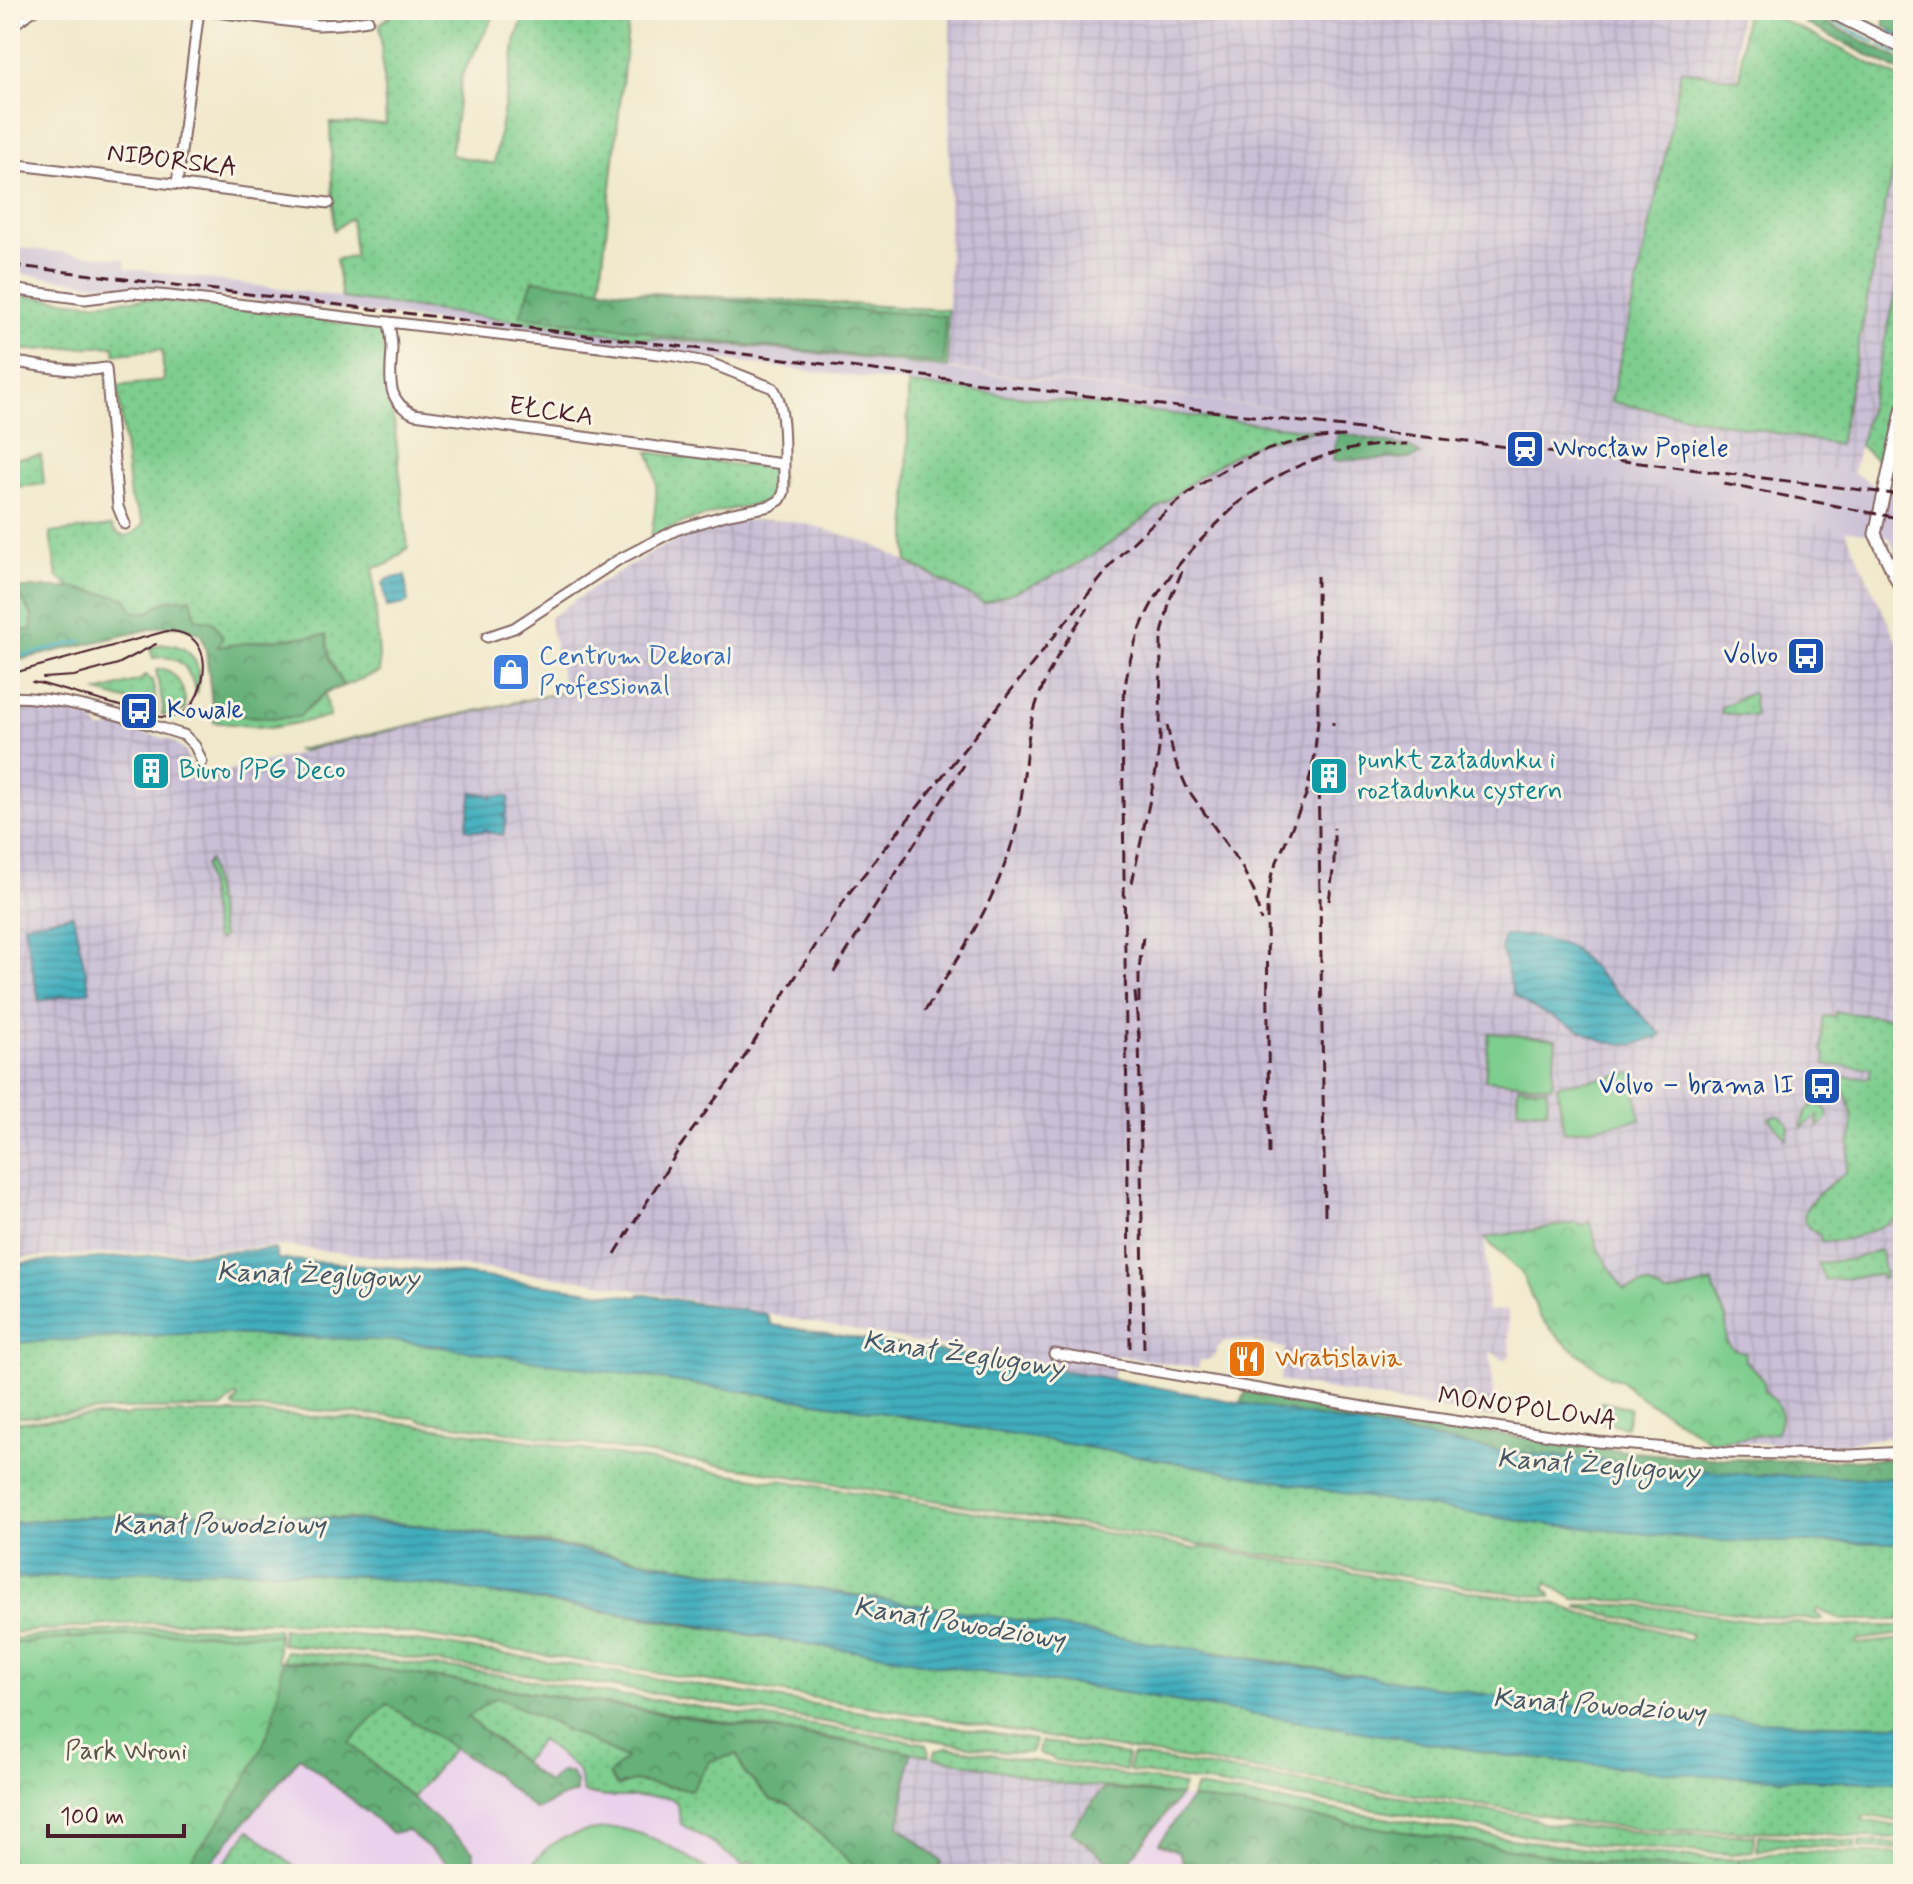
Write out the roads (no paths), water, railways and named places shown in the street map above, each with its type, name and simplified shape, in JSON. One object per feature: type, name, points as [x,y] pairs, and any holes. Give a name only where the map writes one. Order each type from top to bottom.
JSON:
[{"type":"street","points":[[10,27],[34,10]]},
{"type":"street","points":[[177,184],[199,10],[318,25],[368,20]]},
{"type":"street","points":[[1827,10],[1903,48]]},
{"type":"street","name":"NIBORSKA","points":[[10,164],[329,203]]},
{"type":"street","points":[[10,289],[85,299],[133,293],[646,352],[710,363],[773,388],[779,396],[782,410],[783,496],[770,506],[676,530],[618,560],[514,628],[487,637]]},
{"type":"street","name":"EŁCKA","points":[[389,322],[391,388],[399,405],[414,414],[783,464]]},
{"type":"street","points":[[10,361],[72,369],[106,368],[118,507],[125,524]]},
{"type":"street","points":[[1903,407],[1875,534],[1903,593]]},
{"type":"street","points":[[10,697],[70,703],[184,735],[195,746],[202,762]]},
{"type":"street","name":"MONOPOLOWA","points":[[1054,1354],[1381,1410],[1598,1442],[1726,1453],[1851,1455],[1903,1452]]},
{"type":"water","points":[[405,576],[408,602],[387,607],[383,583],[390,578]]},
{"type":"water","points":[[472,792],[489,795],[490,798],[492,795],[509,797],[506,815],[502,816],[506,818],[503,835],[485,829],[484,832],[466,829]]},
{"type":"water","points":[[73,915],[90,991],[39,1001],[24,924]]},
{"type":"water","points":[[1504,936],[1533,936],[1571,947],[1662,1035],[1634,1045],[1605,1042],[1531,1007],[1514,995],[1501,948]]},
{"type":"water","name":"Kanał Żeglugowy","points":[[275,1249],[278,1259],[438,1271],[638,1297],[640,1294],[766,1314],[772,1325],[1080,1373],[1500,1451],[1750,1475],[1903,1479],[1903,1543],[1722,1541],[1534,1523],[1358,1496],[837,1405],[401,1341],[202,1333],[10,1343],[10,1265]]},
{"type":"water","name":"Kanał Powodziowy","points":[[230,1513],[445,1528],[1174,1647],[1561,1704],[1697,1717],[1903,1725],[1903,1782],[1691,1774],[1509,1756],[672,1621],[360,1576],[259,1570],[148,1571],[10,1579],[10,1523],[115,1515]]},
{"type":"waterway","points":[[1811,10],[1875,42]]},
{"type":"waterway","points":[[1844,10],[1883,29]]},
{"type":"waterway","points":[[1889,31],[1903,39]]},
{"type":"waterway","points":[[1881,45],[1903,56]]},
{"type":"waterway","points":[[10,659],[82,641]]},
{"type":"tram line","points":[[10,674],[167,631],[178,632],[194,641],[204,665],[195,700],[185,711],[172,717],[155,716],[32,682]]},
{"type":"tram line","points":[[43,678],[74,676],[118,664],[156,644]]},
{"type":"railway","points":[[10,265],[1903,495]]},
{"type":"railway","points":[[679,1148],[729,1081],[849,893],[1117,558],[1168,510],[1220,472],[1278,447],[1311,439],[1347,436]]},
{"type":"railway","points":[[1234,506],[1274,479],[1315,459],[1359,448],[1407,444]]},
{"type":"railway","points":[[1724,484],[1903,519]]},
{"type":"railway","points":[[1130,1348],[1122,718],[1126,682],[1143,621],[1157,596],[1193,548],[1242,500]]},
{"type":"railway","points":[[1132,883],[1160,740],[1161,638],[1170,599],[1183,569]]},
{"type":"railway","points":[[1269,1154],[1267,900],[1272,873],[1306,795],[1314,759],[1318,721],[1317,576]]},
{"type":"railway","points":[[925,1011],[974,930],[1004,866],[1018,816],[1032,717],[1060,652],[1088,608]]},
{"type":"railway","points":[[1167,725],[1174,758],[1187,788],[1242,867],[1254,892],[1261,921]]},
{"type":"railway","points":[[834,972],[964,765]]},
{"type":"railway","points":[[1318,771],[1325,1215]]},
{"type":"railway","points":[[1329,901],[1334,864],[1334,828]]},
{"type":"railway","points":[[1139,1003],[1143,936]]},
{"type":"railway","points":[[1135,992],[1139,1039]]},
{"type":"railway","points":[[1139,1031],[1144,1351]]},
{"type":"railway","points":[[615,1254],[684,1141]]},
{"type":"place","name":"Wrocław Popiele","points":[[1525,449]]},
{"type":"place","name":"Volvo","points":[[1806,656]]},
{"type":"place","name":"Centrum Dekoral Professional","points":[[511,672]]},
{"type":"place","name":"Kowale","points":[[139,711]]},
{"type":"place","name":"Biuro PPG Deco","points":[[151,771]]},
{"type":"place","name":"punkt załadunku i rozładunku cystern","points":[[1329,776]]},
{"type":"place","name":"Volvo – brama II","points":[[1822,1086]]},
{"type":"place","name":"Wratislavia","points":[[1247,1359]]},
{"type":"park label","name":"Park Wroni","points":[[126,1752]]}]
